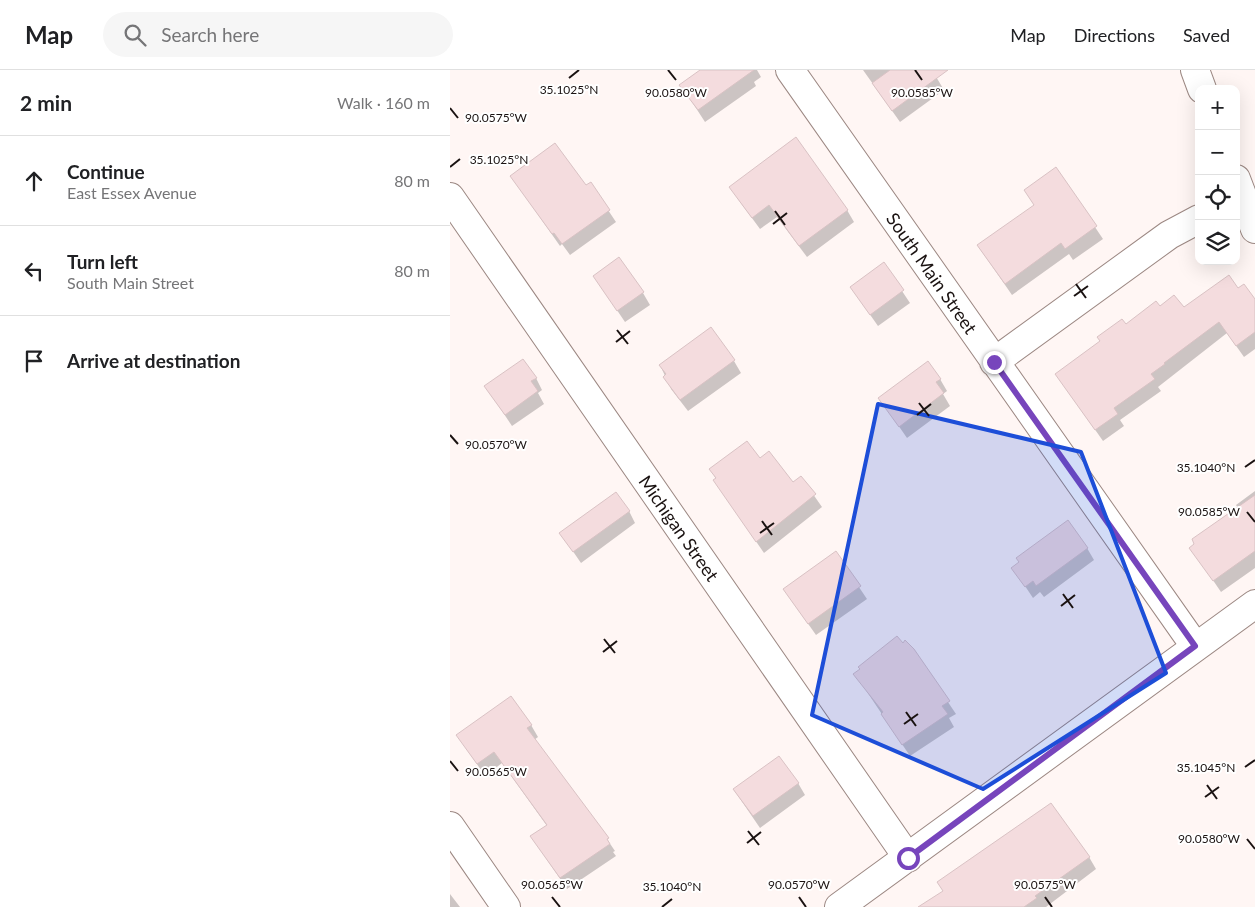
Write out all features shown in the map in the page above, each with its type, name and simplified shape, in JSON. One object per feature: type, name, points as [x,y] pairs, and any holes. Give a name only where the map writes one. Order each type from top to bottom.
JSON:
[{"type":"street","name":"South Main Street","points":[[790,70],[1195,646]]},
{"type":"street","points":[[1195,70],[1201,85]]},
{"type":"street","points":[[1240,195],[1255,229]]},
{"type":"street","name":"Michigan Street","points":[[450,197],[908,858]]},
{"type":"street","points":[[994,362],[1169,235],[1197,220]]},
{"type":"street","points":[[839,907],[1255,604]]},
{"type":"street","points":[[450,826],[506,907]]},
{"type":"highlighted area","points":[[878,404],[1081,452],[1166,673],[983,789],[812,715]]},
{"type":"building","points":[[700,70],[754,70],[698,110],[679,85]]},
{"type":"building","points":[[890,70],[948,70],[892,111],[872,83]]},
{"type":"building","points":[[796,137],[848,210],[799,246],[769,205],[752,218],[729,187]]},
{"type":"building","points":[[555,143],[586,185],[591,182],[610,210],[562,244],[554,233],[552,234],[510,176]]},
{"type":"building","points":[[1056,167],[1097,226],[1065,249],[1061,243],[1005,284],[977,245],[1034,205],[1024,190]]},
{"type":"building","points":[[619,257],[644,292],[617,311],[593,276]]},
{"type":"building","points":[[884,262],[904,290],[870,315],[850,287]]},
{"type":"building","points":[[1229,275],[1238,288],[1244,284],[1255,299],[1255,332],[1236,346],[1219,322],[1151,374],[1155,379],[1114,408],[1118,414],[1095,430],[1055,374],[1100,341],[1097,337],[1122,319],[1126,324],[1156,301],[1160,306],[1174,295],[1184,307]]},
{"type":"building","points":[[711,327],[735,360],[680,400],[663,377],[666,374],[659,365]]},
{"type":"building","points":[[523,359],[537,378],[531,381],[538,391],[505,415],[484,386]]},
{"type":"building","points":[[928,361],[941,379],[936,382],[944,393],[899,427],[878,398]]},
{"type":"building","points":[[747,441],[760,458],[769,451],[793,482],[801,476],[816,494],[756,542],[713,480],[716,478],[709,469]]},
{"type":"building","points":[[616,492],[630,511],[573,552],[559,533]]},
{"type":"building","points":[[1255,495],[1255,551],[1213,581],[1189,548],[1194,544],[1192,539]]},
{"type":"building","points":[[1068,520],[1088,548],[1036,586],[1033,581],[1025,587],[1011,568],[1019,562],[1016,558]]},
{"type":"building","points":[[836,551],[861,586],[808,624],[783,589]]},
{"type":"building","points":[[897,636],[903,643],[905,640],[914,649],[950,701],[942,706],[948,714],[902,745],[881,714],[883,712],[853,674],[860,669],[858,667]]},
{"type":"building","points":[[511,696],[532,725],[527,728],[609,838],[607,839],[610,844],[560,878],[530,836],[547,825],[494,752],[477,764],[456,735]]},
{"type":"building","points":[[779,756],[799,783],[753,816],[733,789]]},
{"type":"building","points":[[1051,803],[1090,857],[1035,896],[1037,898],[1024,907],[918,907],[943,891],[937,882]]},
{"type":"route","points":[[908,858],[1195,646],[994,362]]}]
